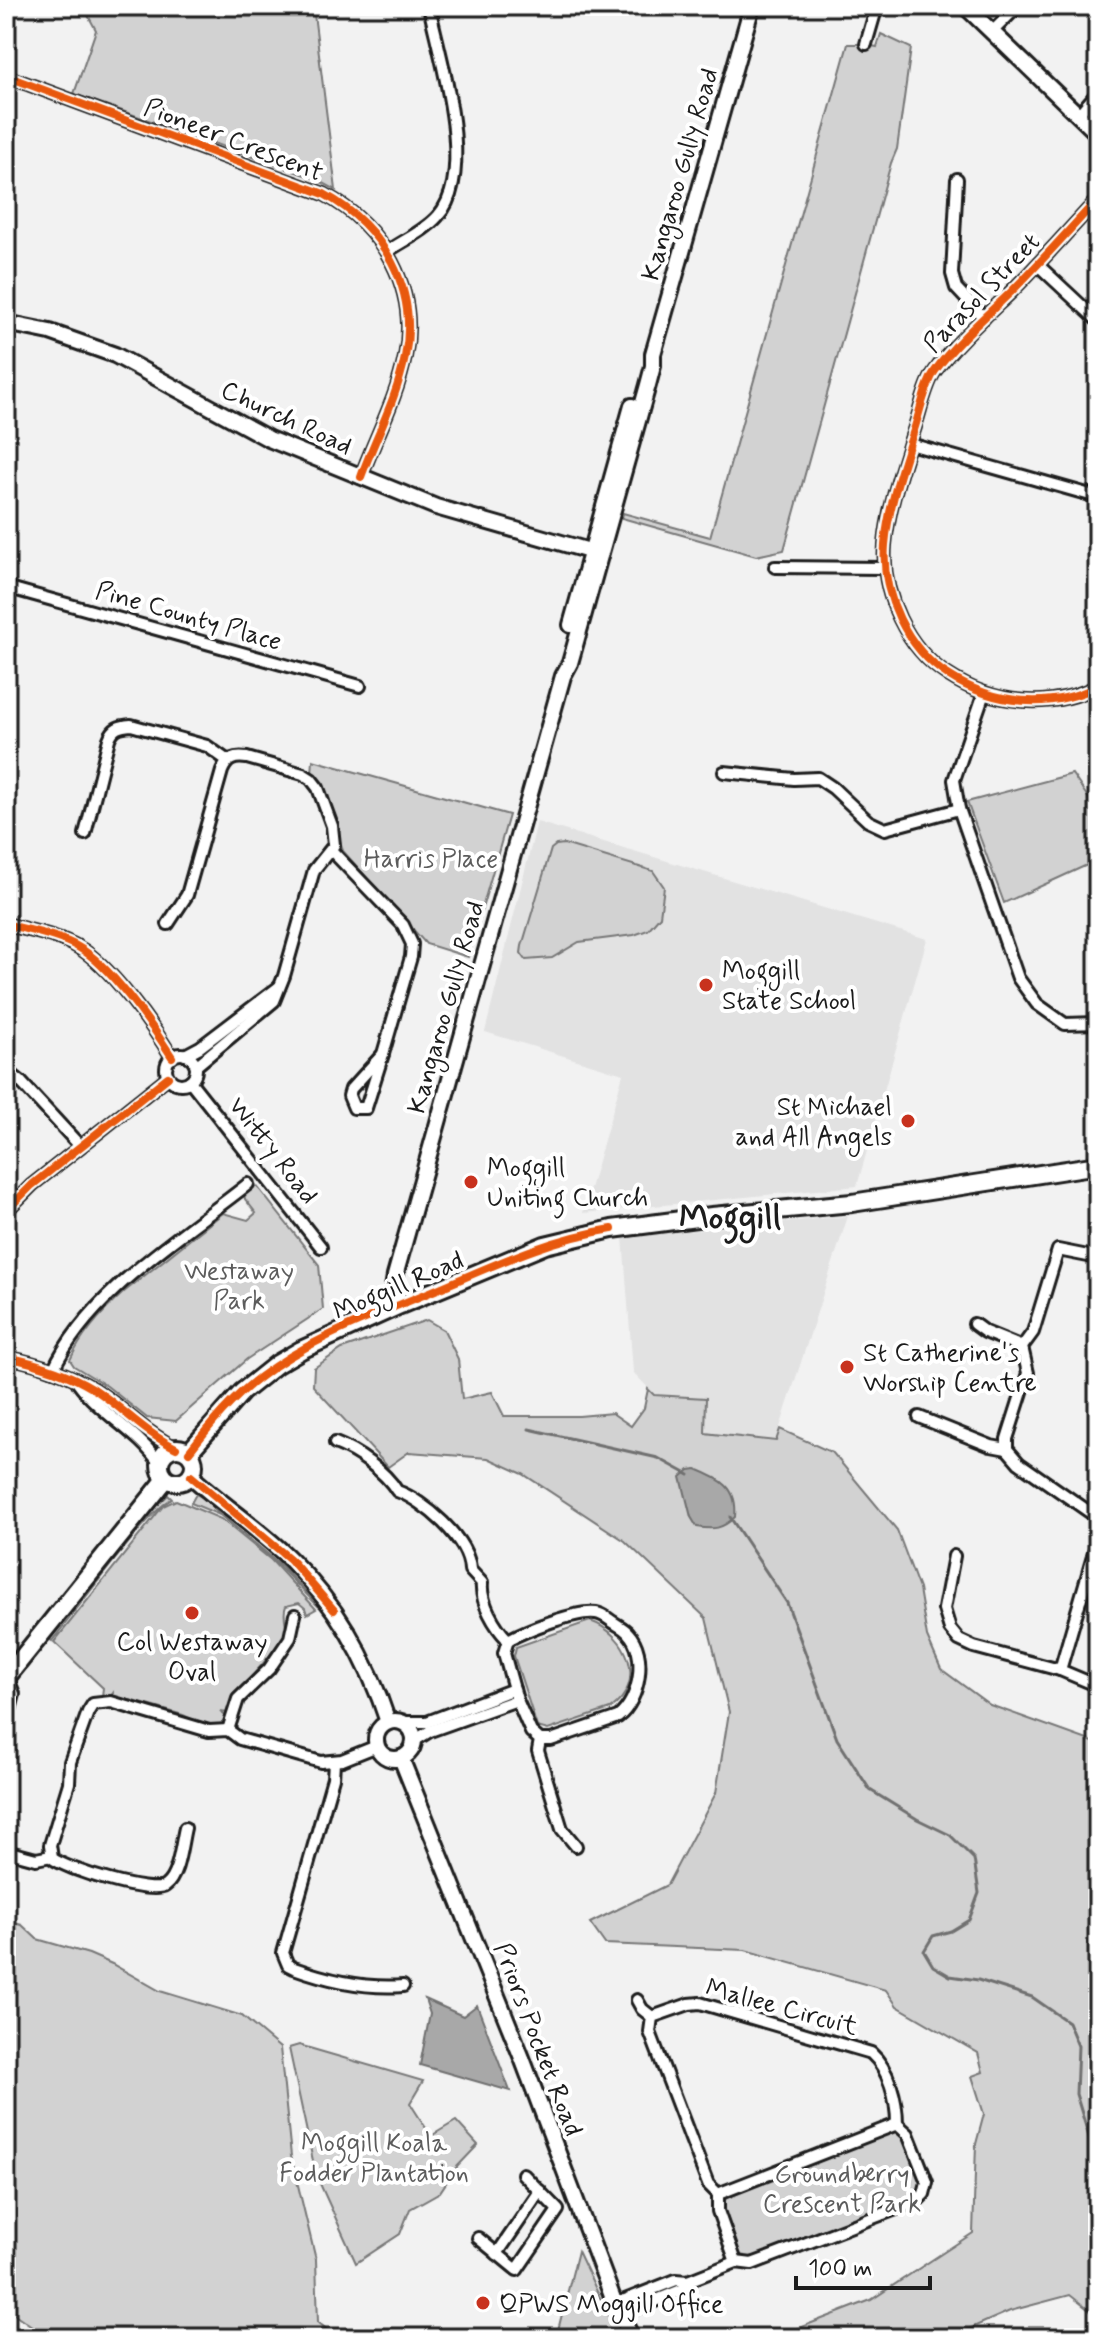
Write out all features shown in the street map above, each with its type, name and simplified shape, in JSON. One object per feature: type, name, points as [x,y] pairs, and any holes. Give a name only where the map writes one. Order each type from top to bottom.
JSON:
[{"type":"main road","name":"Kangaroo Gully Road","points":[[400,1305],[393,1288],[395,1276],[563,676],[562,661],[595,553],[645,365],[653,354],[752,6]]},
{"type":"main road","points":[[965,6],[1098,134]]},
{"type":"main road","name":"Church Road","points":[[6,323],[50,332],[115,355],[269,439],[361,477],[458,514],[595,553]]},
{"type":"main road","name":"Moggill Road","points":[[182,1450],[242,1392],[277,1364],[328,1336],[545,1245],[598,1231],[712,1216],[852,1203],[1098,1165]]},
{"type":"main road","points":[[7,1677],[163,1471],[165,1453],[182,1450],[194,1461],[191,1476],[182,1482],[163,1471]]},
{"type":"main road","points":[[191,1476],[290,1559],[321,1593],[358,1649],[395,1722],[413,1732],[414,1741],[409,1752],[401,1758],[387,1757],[377,1746],[378,1732],[395,1722]]},
{"type":"main road","name":"Priors Pocket Road","points":[[401,1758],[522,2058],[617,2309],[632,2338]]},
{"type":"street","points":[[388,251],[439,215],[454,187],[457,143],[429,6]]},
{"type":"street","points":[[866,44],[877,6]]},
{"type":"street","points":[[992,32],[1018,6]]},
{"type":"street","name":"Pioneer Crescent","points":[[6,76],[324,194],[354,213],[388,251],[404,293],[407,344],[398,380],[361,477]]},
{"type":"street","points":[[1078,115],[1098,92]]},
{"type":"street","points":[[957,179],[952,274],[956,288],[984,318]]},
{"type":"street","name":"Parasol Street","points":[[1098,199],[934,372],[910,444],[885,544],[885,568],[900,621],[923,653],[941,671],[984,693],[1029,701],[1062,700],[1098,686]]},
{"type":"street","points":[[1038,265],[1098,321]]},
{"type":"street","points":[[910,444],[1094,496]]},
{"type":"street","points":[[775,567],[885,568]]},
{"type":"street","name":"Pine County Place","points":[[6,587],[360,686]]},
{"type":"street","points":[[984,693],[954,780],[959,809],[1018,978],[1037,1004],[1065,1024],[1098,1023]]},
{"type":"street","points":[[85,834],[109,739],[112,731],[120,726],[131,725],[207,746],[228,761]]},
{"type":"street","points":[[168,924],[187,895],[222,771],[228,761],[247,758],[311,779],[318,788],[335,835],[334,845],[314,870],[280,986],[267,1008],[196,1066]]},
{"type":"street","points":[[724,772],[794,779],[818,778],[868,821],[885,829],[959,809]]},
{"type":"street","points":[[331,850],[403,925],[412,944],[411,957],[383,1054],[366,1108],[354,1108],[349,1096],[351,1089],[383,1054]]},
{"type":"street","points":[[6,924],[62,940],[88,953],[104,967],[172,1057]]},
{"type":"street","points":[[168,1077],[167,1064],[172,1057],[185,1055],[200,1047],[280,986]]},
{"type":"street","points":[[168,1077],[181,1084],[190,1081],[196,1066],[185,1055]]},
{"type":"street","points":[[6,1070],[80,1146]]},
{"type":"street","points":[[6,1211],[32,1185],[168,1077]]},
{"type":"street","name":"Witty Road","points":[[190,1081],[321,1247]]},
{"type":"street","points":[[53,1370],[63,1349],[85,1321],[117,1289],[248,1184]]},
{"type":"street","points":[[1007,1449],[1007,1439],[1028,1373],[1022,1347],[1033,1332],[1058,1250],[1098,1258]]},
{"type":"street","points":[[974,1324],[985,1332],[1022,1347]]},
{"type":"street","points":[[6,1357],[53,1370],[93,1388],[150,1434],[182,1450]]},
{"type":"street","points":[[77,1382],[86,1394],[143,1441],[163,1471]]},
{"type":"street","points":[[919,1417],[991,1446],[1007,1449],[1019,1463],[1098,1518]]},
{"type":"street","points":[[335,1443],[350,1449],[392,1483],[397,1491],[413,1497],[458,1539],[470,1560],[470,1570],[482,1583],[481,1590],[496,1628],[508,1640]]},
{"type":"street","points":[[1060,1670],[1098,1539]]},
{"type":"street","points":[[954,1556],[944,1609],[950,1629],[959,1640],[974,1647],[1060,1670],[1098,1686]]},
{"type":"street","points":[[579,1614],[603,1614],[628,1633],[640,1665],[640,1675],[624,1712],[618,1717],[551,1740],[540,1740],[531,1732],[515,1694],[504,1653],[508,1640],[579,1614]]},
{"type":"street","points":[[228,1730],[238,1699],[269,1669],[290,1638],[295,1615]]},
{"type":"street","points":[[6,1726],[14,1694],[7,1677]]},
{"type":"street","points":[[395,1722],[427,1722],[515,1694]]},
{"type":"street","points":[[414,1741],[515,1694]]},
{"type":"street","points":[[185,1828],[170,1881],[154,1890],[68,1867],[51,1856],[53,1832],[70,1778],[70,1762],[93,1704],[111,1702],[209,1731],[228,1730],[240,1739],[321,1762],[334,1762],[377,1746]]},
{"type":"street","points":[[540,1740],[538,1751],[562,1829],[576,1846]]},
{"type":"street","points":[[334,1762],[333,1778],[283,1953],[288,1965],[340,1982],[378,1988],[403,1986]]},
{"type":"street","points":[[6,1851],[36,1859],[51,1856]]},
{"type":"street","points":[[637,2000],[652,2017],[650,2032],[708,2184],[718,2194],[718,2211],[736,2262]]},
{"type":"street","name":"Mallee Circuit","points":[[652,2017],[700,2003],[871,2053],[880,2061],[897,2105],[897,2124]]},
{"type":"street","points":[[617,2309],[684,2289],[688,2281],[736,2262],[752,2264],[917,2201],[924,2194],[927,2182],[908,2134],[897,2124],[718,2194]]},
{"type":"street","points":[[478,2238],[517,2270],[558,2210],[523,2174]]},
{"type":"street","points":[[497,2254],[540,2191]]},
{"type":"shaded area","name":"Moggill State School","points":[[537,822],[927,939],[857,1186],[583,1213],[623,1074],[485,1032]]},
{"type":"shaded area","points":[[848,1216],[776,1440],[705,1433],[706,1397],[654,1394],[633,1372],[623,1237]]},
{"type":"shaded area","points":[[696,1469],[713,1476],[731,1491],[735,1517],[722,1526],[697,1527],[691,1517],[681,1477],[689,1470]]},
{"type":"shaded area","points":[[425,1999],[463,2016],[477,2005],[510,2091],[420,2065],[430,2014]]},
{"type":"green space","points":[[83,6],[313,6],[336,190],[316,179],[74,94],[96,30]]},
{"type":"green space","points":[[881,34],[911,48],[897,149],[784,550],[756,556],[622,518],[623,513],[710,537],[848,44],[877,47]]},
{"type":"green space","name":"Harris Place","points":[[313,760],[509,815],[468,957],[426,944],[343,851],[336,827],[312,774]]},
{"type":"green space","points":[[1072,774],[1098,812],[1098,860],[1004,903],[967,802]]},
{"type":"green space","points":[[564,844],[653,871],[664,887],[660,916],[648,930],[634,935],[579,942],[552,958],[526,960],[521,953],[522,946],[551,849]]},
{"type":"green space","name":"Westaway Park","points":[[256,1185],[319,1265],[323,1309],[247,1359],[176,1421],[147,1418],[70,1360],[100,1315],[223,1213],[248,1220],[256,1213],[244,1194]]},
{"type":"green space","points":[[427,1320],[444,1330],[458,1359],[462,1399],[492,1392],[504,1416],[612,1413],[631,1426],[644,1408],[648,1389],[654,1395],[706,1398],[705,1433],[776,1441],[780,1429],[833,1453],[897,1530],[919,1589],[927,1637],[941,1669],[990,1705],[1096,1743],[1098,2317],[1070,2295],[1010,2311],[948,2338],[773,2338],[871,2300],[973,2233],[976,2144],[984,2114],[972,2076],[983,2072],[978,2053],[897,2006],[886,1990],[745,1950],[605,1944],[590,1923],[667,1885],[716,1793],[729,1712],[706,1618],[625,1541],[523,1474],[488,1458],[409,1452],[388,1467],[313,1386],[314,1368],[342,1349]]},
{"type":"green space","points":[[196,1494],[206,1499],[282,1566],[319,1607],[272,1559],[220,1515],[191,1503]]},
{"type":"green space","points":[[168,1495],[172,1499],[130,1541],[52,1641],[47,1637],[147,1515]]},
{"type":"green space","points":[[176,1500],[221,1519],[271,1560],[316,1609],[307,1614],[299,1603],[286,1606],[285,1637],[242,1687],[228,1713],[220,1712],[227,1717],[221,1726],[209,1727],[183,1715],[113,1698],[113,1693],[110,1697],[102,1696],[103,1688],[54,1642],[163,1506]]},
{"type":"green space","points":[[590,1621],[614,1637],[628,1660],[628,1686],[622,1698],[610,1709],[548,1730],[537,1727],[514,1656],[516,1647]]},
{"type":"green space","points":[[6,1921],[22,1925],[37,1939],[112,1964],[160,1991],[242,2016],[280,2048],[291,2156],[316,2260],[318,2322],[337,2338],[49,2338],[6,2308]]},
{"type":"green space","name":"Moggill Koala Fodder Plantation","points":[[299,2045],[423,2081],[410,2103],[431,2136],[456,2121],[478,2145],[456,2168],[440,2192],[410,2209],[400,2234],[356,2263],[316,2175],[289,2048]]},
{"type":"green space","name":"Groundberry Crescent Park","points":[[893,2131],[905,2137],[918,2167],[920,2183],[915,2197],[754,2259],[739,2256],[722,2208],[727,2195]]},
{"type":"green space","points":[[578,2251],[619,2338],[556,2338]]},
{"type":"waterway","points":[[529,1429],[658,1458],[689,1475]]},
{"type":"waterway","points":[[730,1517],[787,1603],[837,1739],[870,1790],[950,1835],[974,1859],[979,1893],[969,1920],[951,1931],[933,1936],[924,1951],[933,1966],[950,1976],[978,1980],[1032,1997],[1068,2022],[1078,2046],[1076,2094],[1090,2140],[1098,2150]]},
{"type":"cycle path","points":[[6,76],[324,194],[364,223],[392,262],[401,284],[407,307],[408,332],[397,388],[361,477]]},
{"type":"cycle path","points":[[1098,199],[1022,281],[961,340],[931,377],[892,503],[885,545],[887,582],[900,619],[920,651],[948,675],[984,693],[1022,701],[1061,699],[1098,686]]},
{"type":"cycle path","points":[[6,924],[61,939],[90,956],[130,997],[172,1057]]},
{"type":"cycle path","points":[[6,1211],[32,1185],[168,1077]]},
{"type":"cycle path","points":[[189,1452],[222,1412],[250,1385],[299,1351],[363,1320],[518,1255],[612,1229]]},
{"type":"cycle path","points":[[6,1357],[52,1369],[84,1383],[176,1448]]},
{"type":"cycle path","points":[[191,1476],[290,1559],[334,1610]]},
{"type":"place","name":"Moggill State School","points":[[706,985]]},
{"type":"place","name":"St Michael and All Angels","points":[[908,1121]]},
{"type":"place","name":"Moggill Uniting Church","points":[[471,1182]]},
{"type":"place","name":"St Catherine's Worship Centre","points":[[847,1367]]},
{"type":"place","name":"Col Westaway Oval","points":[[192,1613]]},
{"type":"place","name":"QPWS Moggill Office","points":[[483,2303]]},
{"type":"district","name":"Moggill","points":[[730,1216]]}]
